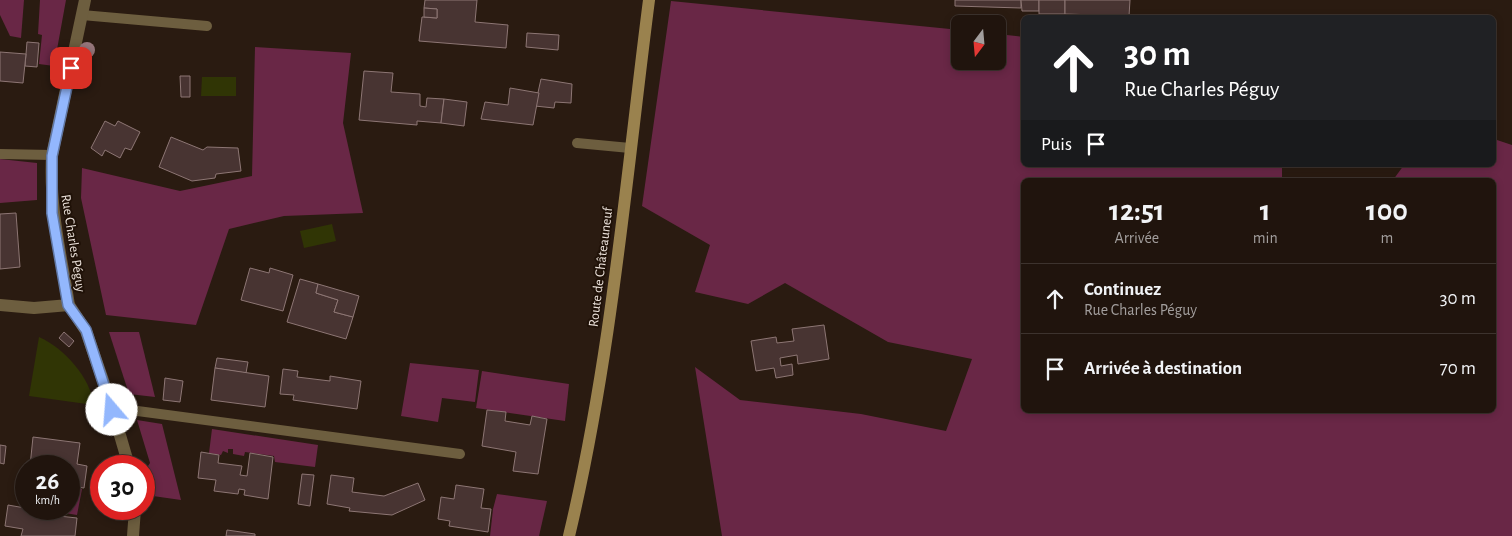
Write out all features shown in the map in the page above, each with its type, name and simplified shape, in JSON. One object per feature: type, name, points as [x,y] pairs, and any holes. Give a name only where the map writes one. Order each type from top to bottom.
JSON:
[{"type":"main road","name":"Route de Châteauneuf","points":[[568,536],[588,453],[609,315],[649,0]]},
{"type":"street","name":"Rue Charles Péguy","points":[[0,305],[34,308],[68,305],[52,213],[52,156],[85,0]]},
{"type":"street","points":[[68,305],[86,330],[125,455]]},
{"type":"street","points":[[133,536],[134,520]]},
{"type":"lane","points":[[82,15],[207,26]]},
{"type":"lane","points":[[576,143],[630,148]]},
{"type":"lane","points":[[0,154],[52,156]]},
{"type":"lane","points":[[112,410],[130,410],[460,454]]},
{"type":"shaded area","points":[[0,0],[24,0],[21,38],[10,36],[0,15]]},
{"type":"shaded area","points":[[40,0],[66,0],[54,66],[39,64],[42,35],[38,34]]},
{"type":"shaded area","points":[[671,1],[951,29],[951,70],[1006,70],[1006,35],[1021,37],[1021,167],[1282,167],[1282,178],[1021,178],[1021,413],[1496,413],[1496,178],[1394,178],[1403,167],[1496,167],[1496,140],[1512,145],[1512,536],[722,536],[695,367],[740,400],[861,414],[946,431],[972,359],[888,342],[785,283],[748,304],[695,292],[710,245],[642,206]]},
{"type":"shaded area","points":[[255,47],[351,53],[343,123],[363,213],[284,216],[229,229],[196,325],[106,315],[81,198],[82,168],[180,191],[252,176]]},
{"type":"shaded area","points":[[202,77],[236,77],[236,96],[201,96]]},
{"type":"shaded area","points":[[0,159],[37,163],[37,200],[0,203]]},
{"type":"shaded area","points":[[332,224],[336,241],[304,248],[300,231]]},
{"type":"shaded area","points":[[109,332],[139,332],[155,397],[129,394]]},
{"type":"shaded area","points":[[39,337],[58,348],[74,365],[92,394],[94,405],[29,396]]},
{"type":"shaded area","points":[[410,363],[479,370],[475,402],[442,398],[438,422],[401,416]]},
{"type":"shaded area","points":[[482,371],[569,384],[565,421],[476,408]]},
{"type":"shaded area","points":[[137,420],[162,424],[181,500],[155,496],[155,455],[148,455]]},
{"type":"shaded area","points":[[212,429],[318,445],[315,467],[275,462],[274,456],[245,452],[244,456],[233,454],[233,449],[228,449],[228,453],[223,451],[221,455],[209,453]]},
{"type":"shaded area","points":[[497,494],[547,501],[539,536],[490,536]]},
{"type":"building","points":[[425,0],[477,0],[475,22],[508,25],[506,48],[419,41],[422,17],[437,18],[437,9],[424,8]]},
{"type":"building","points":[[955,0],[1021,0],[1021,8],[955,6]]},
{"type":"building","points":[[1021,0],[1039,0],[1039,11],[1022,11]]},
{"type":"building","points":[[1039,0],[1065,0],[1065,14],[1039,14]]},
{"type":"building","points":[[1065,0],[1130,0],[1129,15],[1065,14]]},
{"type":"building","points":[[424,8],[437,9],[437,18],[424,17]]},
{"type":"building","points":[[527,33],[559,35],[558,50],[526,47]]},
{"type":"building","points":[[27,42],[39,43],[37,67],[25,66]]},
{"type":"building","points":[[0,52],[26,54],[23,83],[0,81]]},
{"type":"building","points":[[364,71],[393,73],[391,92],[420,94],[420,106],[426,107],[427,98],[444,99],[441,123],[417,121],[417,125],[359,120]]},
{"type":"building","points":[[180,76],[190,76],[190,97],[181,97]]},
{"type":"building","points":[[541,79],[572,84],[571,103],[555,102],[554,108],[535,106]]},
{"type":"building","points":[[510,88],[539,93],[533,125],[481,119],[485,102],[508,105]]},
{"type":"building","points":[[444,99],[467,102],[464,126],[441,123]]},
{"type":"building","points":[[105,121],[115,126],[118,121],[140,132],[131,150],[125,148],[120,158],[105,150],[102,156],[91,148]]},
{"type":"building","points":[[171,137],[203,150],[207,147],[238,148],[241,171],[216,174],[215,178],[192,181],[159,167]]},
{"type":"building","points":[[16,213],[20,267],[0,269],[0,214]]},
{"type":"building","points":[[250,268],[269,273],[270,268],[293,275],[283,311],[241,300]]},
{"type":"building","points":[[300,279],[318,284],[316,293],[338,300],[334,312],[353,317],[346,339],[287,322]]},
{"type":"building","points":[[318,284],[359,296],[353,317],[334,312],[338,300],[316,293]]},
{"type":"building","points":[[824,325],[829,359],[798,364],[797,355],[780,358],[781,366],[792,364],[793,375],[776,378],[774,368],[756,371],[751,341],[776,337],[777,343],[794,341],[792,329]]},
{"type":"building","points":[[64,332],[74,341],[69,347],[59,338]]},
{"type":"building","points":[[217,358],[248,362],[246,373],[215,368]]},
{"type":"building","points":[[215,368],[269,376],[265,407],[211,400]]},
{"type":"building","points":[[283,369],[298,371],[297,377],[330,381],[330,376],[361,381],[357,409],[293,400],[294,395],[280,394]]},
{"type":"building","points":[[165,378],[183,381],[180,402],[163,400]]},
{"type":"building","points":[[487,410],[506,412],[505,421],[530,425],[532,416],[547,419],[538,474],[513,471],[516,452],[482,446]]},
{"type":"building","points":[[33,437],[80,443],[78,455],[31,455]]},
{"type":"building","points":[[0,445],[6,446],[4,464],[0,463]]},
{"type":"building","points":[[201,452],[219,455],[218,463],[242,466],[240,475],[247,476],[250,453],[273,457],[268,499],[244,495],[245,490],[239,489],[238,494],[214,491],[216,480],[198,478]]},
{"type":"building","points":[[80,465],[87,466],[84,488],[80,487]]},
{"type":"building","points":[[302,474],[314,475],[310,506],[298,504]]},
{"type":"building","points":[[331,475],[354,478],[352,492],[384,496],[418,483],[425,500],[392,515],[349,511],[350,508],[327,504]]},
{"type":"building","points":[[456,485],[484,489],[481,508],[491,509],[488,532],[449,526],[450,521],[438,519],[441,497],[454,499]]},
{"type":"building","points":[[8,505],[15,506],[15,520],[77,520],[75,536],[21,536],[23,529],[5,526]]},
{"type":"building","points":[[227,530],[255,534],[255,536],[226,536]]},
{"type":"route","points":[[71,68],[52,156],[52,213],[60,248],[68,305],[86,330],[112,410]]}]
